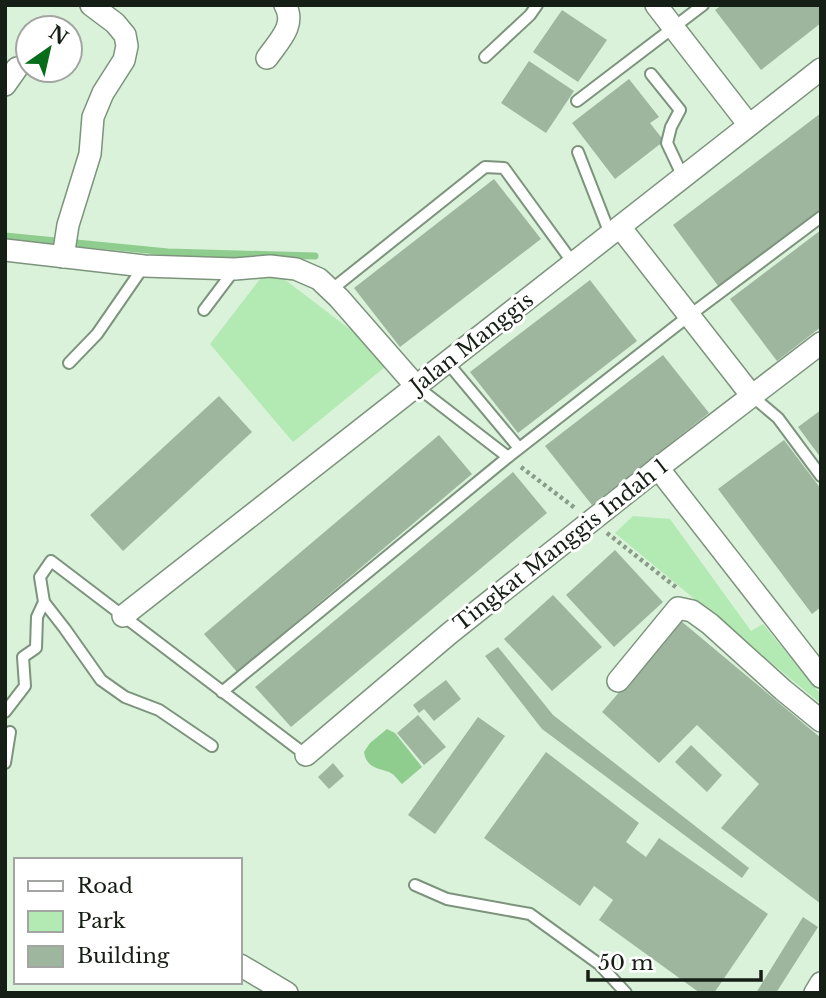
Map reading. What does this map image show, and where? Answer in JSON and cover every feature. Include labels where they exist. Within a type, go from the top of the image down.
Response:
[{"type":"street","points":[[63,253],[68,225],[90,154],[93,117],[103,93],[124,60],[127,46],[125,35],[115,23],[92,5]]},
{"type":"street","points":[[267,58],[288,29],[289,12],[285,5]]},
{"type":"street","points":[[656,5],[748,125]]},
{"type":"street","name":"Jalan Manggis","points":[[123,617],[821,68]]},
{"type":"street","points":[[615,230],[690,315],[752,396]]},
{"type":"street","points":[[5,250],[63,253],[144,266],[270,266],[296,269],[319,279],[331,289],[416,386]]},
{"type":"street","name":"Tingkat Manggis Indah 1","points":[[306,755],[450,633],[821,343]]},
{"type":"street","points":[[658,468],[821,677]]},
{"type":"street","points":[[618,681],[678,608],[692,611],[710,624],[821,721]]},
{"type":"street","points":[[242,966],[288,993]]},
{"type":"street","points":[[816,993],[821,983]]},
{"type":"lane","points":[[485,57],[530,15],[537,5]]},
{"type":"lane","points":[[577,101],[704,5]]},
{"type":"lane","points":[[651,74],[680,110],[671,127],[667,143],[683,177]]},
{"type":"lane","points":[[578,152],[615,230]]},
{"type":"lane","points":[[331,289],[485,167],[503,168],[573,263]]},
{"type":"lane","points":[[222,692],[519,448],[821,217]]},
{"type":"lane","points":[[69,363],[97,334],[144,266]]},
{"type":"lane","points":[[204,310],[235,268]]},
{"type":"lane","points":[[447,362],[519,448]]},
{"type":"lane","points":[[416,386],[508,457]]},
{"type":"lane","points":[[752,396],[778,418],[821,476]]},
{"type":"lane","points":[[212,746],[159,710],[125,697],[101,680],[44,603],[40,577],[51,561],[306,755]]},
{"type":"lane","points":[[5,762],[8,736],[5,714],[25,686],[23,657],[36,648],[37,617],[44,603]]},
{"type":"lane","points":[[415,885],[447,899],[530,915],[599,964],[626,993]]},
{"type":"green space","points":[[280,276],[364,340],[385,367],[293,442],[210,344],[260,279]]},
{"type":"green space","points":[[633,516],[670,519],[751,631],[763,624],[821,695],[821,704],[615,533]]},
{"type":"shaded area","points":[[387,729],[395,733],[422,767],[402,784],[391,773],[370,764],[365,757],[364,752],[370,743]]},
{"type":"building","points":[[722,5],[821,5],[821,23],[761,70],[715,10]]},
{"type":"building","points":[[562,10],[607,40],[578,82],[533,52]]},
{"type":"building","points":[[529,61],[574,91],[546,133],[501,103]]},
{"type":"building","points":[[629,79],[659,117],[650,123],[664,141],[615,179],[572,123]]},
{"type":"building","points":[[821,113],[821,210],[719,287],[673,225]]},
{"type":"building","points":[[494,179],[541,239],[400,347],[354,288]]},
{"type":"building","points":[[821,230],[821,327],[777,361],[730,299]]},
{"type":"building","points":[[590,280],[637,341],[518,433],[470,372]]},
{"type":"building","points":[[663,355],[709,413],[592,505],[545,446]]},
{"type":"building","points":[[219,396],[252,432],[123,551],[90,515]]},
{"type":"building","points":[[821,410],[821,458],[798,427]]},
{"type":"building","points":[[439,435],[472,474],[237,672],[204,634]]},
{"type":"building","points":[[784,440],[821,489],[821,607],[812,614],[718,489]]},
{"type":"building","points":[[513,472],[547,513],[291,727],[255,687]]},
{"type":"building","points":[[615,550],[663,602],[614,647],[566,595]]},
{"type":"building","points":[[553,595],[602,647],[552,691],[504,639]]},
{"type":"building","points":[[681,621],[821,738],[821,904],[721,828],[759,784],[697,725],[659,763],[602,712]]},
{"type":"building","points":[[498,647],[553,715],[749,868],[742,878],[542,729],[485,656]]},
{"type":"building","points":[[446,680],[461,699],[434,721],[424,709],[419,713],[413,705]]},
{"type":"building","points":[[418,715],[446,747],[424,765],[397,733]]},
{"type":"building","points":[[478,717],[505,736],[435,834],[408,815]]},
{"type":"building","points":[[691,745],[722,775],[707,792],[675,762]]},
{"type":"building","points":[[546,752],[639,823],[626,842],[646,857],[659,838],[768,914],[714,993],[700,993],[599,920],[613,900],[594,886],[580,906],[484,838]]},
{"type":"building","points":[[333,763],[344,776],[329,789],[318,777]]},
{"type":"building","points":[[803,917],[818,927],[776,993],[756,993]]},
{"type":"waterway","points":[[5,236],[168,252],[315,256]]}]
